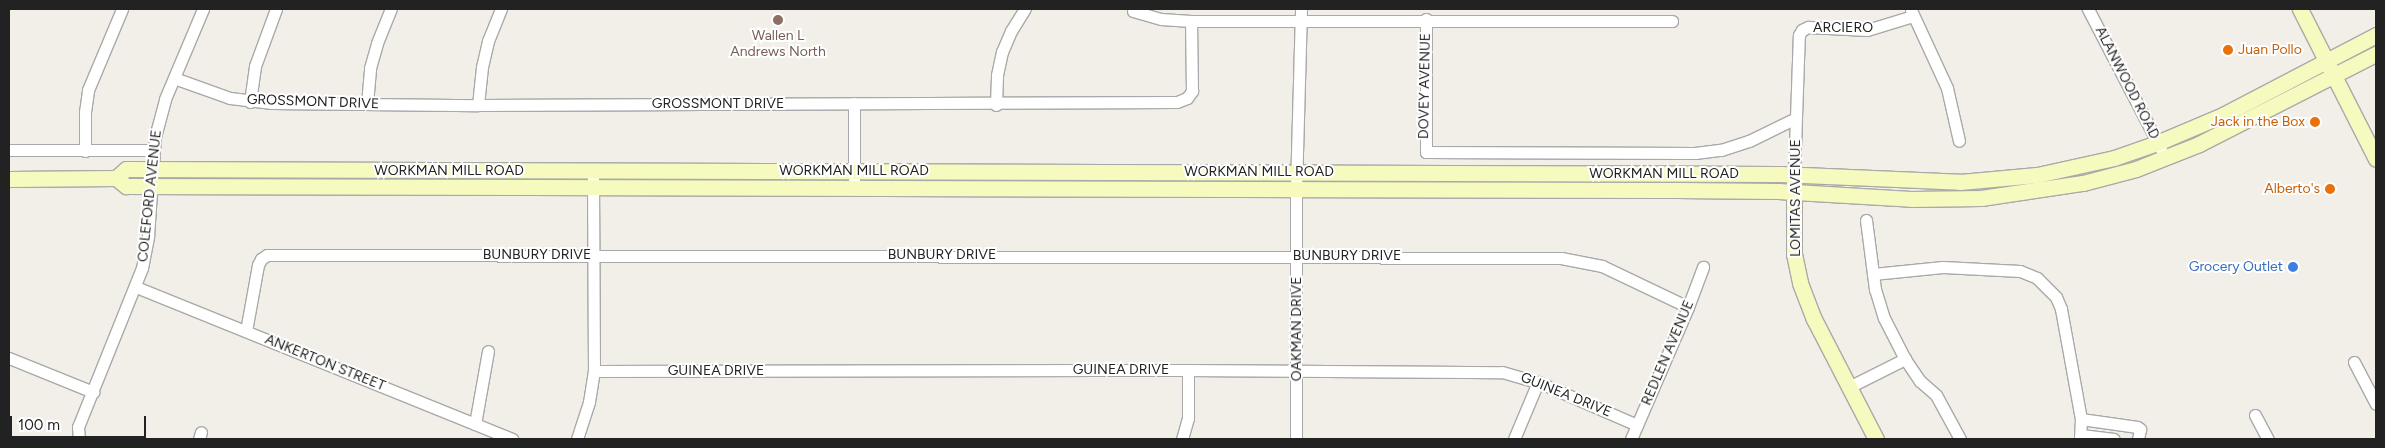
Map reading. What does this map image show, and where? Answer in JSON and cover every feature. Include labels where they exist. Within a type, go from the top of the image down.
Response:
[{"type":"main road","points":[[2300,9],[2376,159]]},
{"type":"main road","name":"WORKMAN MILL ROAD","points":[[116,178],[126,169],[1296,172],[1794,175],[1920,182],[1999,180],[2078,167],[2158,143],[2223,115],[2376,35]]},
{"type":"main road","name":"WORKMAN MILL ROAD","points":[[9,179],[116,178],[126,186],[1793,192],[1910,199],[1981,198],[2083,183],[2165,158],[2234,128],[2376,54]]},
{"type":"main road","name":"LOMITAS AVENUE","points":[[1794,175],[1794,254],[1800,283],[1814,319],[1876,439]]},
{"type":"street","points":[[85,151],[88,90],[122,9]]},
{"type":"street","name":"COLEFORD AVENUE","points":[[79,439],[78,427],[136,287],[142,268],[148,236],[153,150],[165,99],[203,9]]},
{"type":"street","points":[[250,102],[255,66],[276,9]]},
{"type":"street","points":[[367,104],[370,68],[377,43],[391,9]]},
{"type":"street","points":[[478,105],[482,66],[488,41],[502,9]]},
{"type":"street","points":[[996,105],[997,74],[1002,52],[1011,31],[1025,9]]},
{"type":"street","name":"OAKMAN DRIVE","points":[[1296,439],[1296,172],[1300,9]]},
{"type":"street","name":"ALANWOOD ROAD","points":[[2088,9],[2165,158]]},
{"type":"street","points":[[1132,11],[1161,18],[1192,21],[1672,21]]},
{"type":"street","points":[[1912,12],[1947,88],[1959,140]]},
{"type":"street","name":"ARCIERO","points":[[1802,30],[1808,27],[1868,30],[1912,12]]},
{"type":"street","name":"DOVEY AVENUE","points":[[1426,20],[1426,152],[1695,153],[1721,150],[1749,141],[1796,118]]},
{"type":"street","name":"GROSSMONT DRIVE","points":[[174,78],[211,93],[250,102],[478,105],[854,103],[996,105],[1058,102],[1177,102],[1186,98],[1192,91],[1192,21]]},
{"type":"street","name":"LOMITAS AVENUE","points":[[1794,175],[1800,35],[1802,30]]},
{"type":"street","points":[[854,103],[854,189]]},
{"type":"street","points":[[9,150],[153,150]]},
{"type":"street","points":[[577,439],[589,402],[594,371],[593,171]]},
{"type":"street","points":[[1866,220],[1879,305],[1905,359],[1920,381],[1936,395],[1960,439]]},
{"type":"street","name":"BUNBURY DRIVE","points":[[246,331],[258,265],[261,259],[267,255],[593,254],[1561,258],[1602,266],[1688,307]]},
{"type":"street","name":"REDLEN AVENUE","points":[[1631,439],[1688,307],[1703,267]]},
{"type":"street","points":[[1873,274],[1943,267],[2020,271],[2037,278],[2056,297],[2061,309],[2081,419],[2080,437],[2114,439]]},
{"type":"street","name":"ANKERTON STREET","points":[[136,287],[513,439]]},
{"type":"street","points":[[475,424],[488,351]]},
{"type":"street","points":[[9,358],[93,392]]},
{"type":"street","points":[[1849,387],[1905,359]]},
{"type":"street","points":[[2354,362],[2376,404]]},
{"type":"street","points":[[1182,439],[1188,418],[1188,370]]},
{"type":"street","name":"GUINEA DRIVE","points":[[594,371],[1296,370],[1502,372],[1538,382],[1637,425]]},
{"type":"street","points":[[1514,439],[1538,382]]},
{"type":"street","points":[[2255,415],[2268,439]]},
{"type":"street","points":[[2081,419],[2137,426],[2140,429],[2138,439]]},
{"type":"place","name":"Wallen L Andrews North","points":[[778,20]]},
{"type":"place","name":"Juan Pollo","points":[[2228,50]]},
{"type":"place","name":"Jack in the Box","points":[[2315,122]]},
{"type":"place","name":"Alberto's","points":[[2330,189]]},
{"type":"place","name":"Grocery Outlet","points":[[2293,267]]}]
